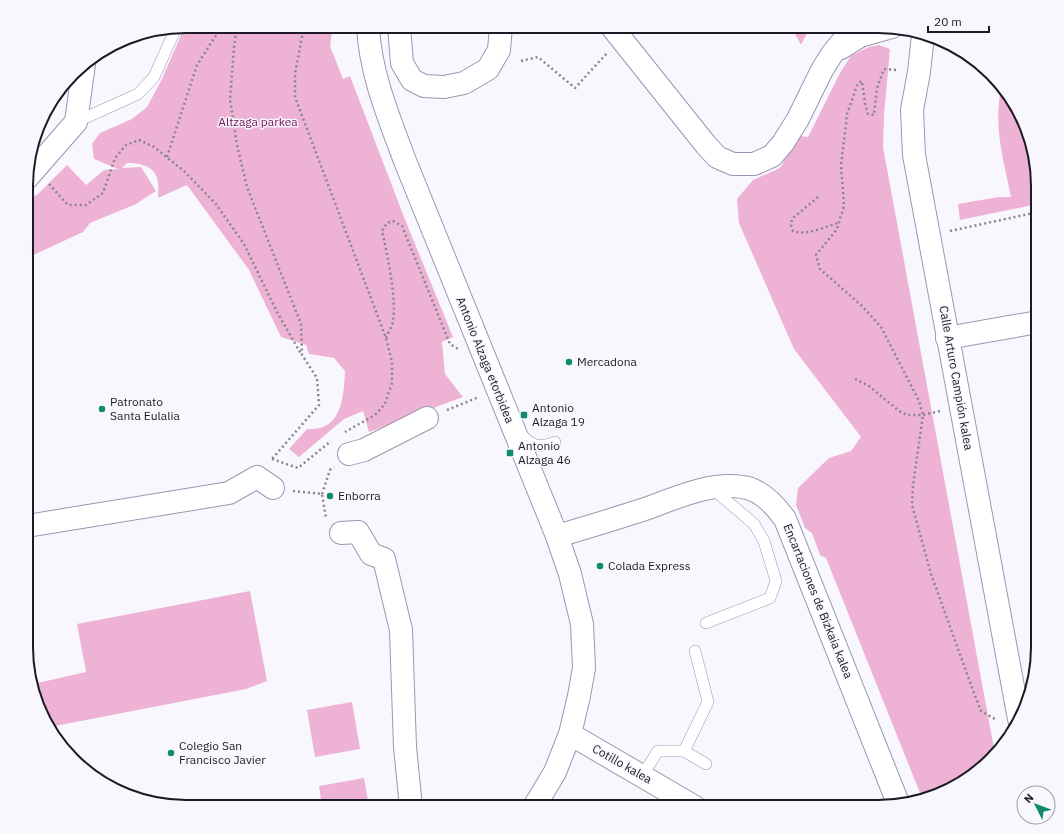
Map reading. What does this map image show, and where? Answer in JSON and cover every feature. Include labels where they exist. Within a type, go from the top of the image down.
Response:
[{"type":"street","name":"Antonio Alzaga etorbidea","points":[[369,33],[372,60],[385,106],[407,167],[494,400],[544,505],[557,536],[570,574],[582,624],[584,668],[570,734],[555,772],[538,800]]},
{"type":"street","points":[[400,33],[402,63],[412,80],[424,86],[444,88],[464,83],[488,69],[499,50],[500,33]]},
{"type":"street","points":[[617,33],[706,145],[717,157],[733,164],[754,164],[772,156],[783,144],[798,119],[822,70],[848,33]]},
{"type":"street","points":[[832,54],[860,36],[871,33]]},
{"type":"street","name":"Calle Arturo Campión kalea","points":[[922,40],[919,72],[912,110],[914,155],[1017,709]]},
{"type":"street","points":[[36,179],[76,122],[83,73]]},
{"type":"street","points":[[948,338],[1031,323]]},
{"type":"street","points":[[341,443],[364,450],[427,418]]},
{"type":"street","points":[[33,525],[229,493],[265,483]]},
{"type":"street","name":"Encartaciones de Bizkaia kalea","points":[[557,536],[601,524],[711,487],[743,486],[752,489],[772,501],[785,519],[896,799]]},
{"type":"street","points":[[341,533],[358,532],[371,554],[384,559],[401,630],[406,747],[410,800]]},
{"type":"street","name":"Cotillo kalea","points":[[570,734],[683,800]]},
{"type":"lane","points":[[76,122],[138,94],[154,77],[174,33]]},
{"type":"lane","points":[[494,400],[521,435],[530,443],[544,447]]},
{"type":"lane","points":[[544,505],[543,496],[534,472],[534,457],[544,447],[555,442]]},
{"type":"lane","points":[[706,623],[770,598],[776,581],[764,541],[754,524],[711,487]]},
{"type":"lane","points":[[684,751],[708,702],[695,651]]},
{"type":"lane","points":[[642,776],[658,751],[684,751],[706,764]]},
{"type":"path","points":[[167,158],[197,65],[218,33]]},
{"type":"path","points":[[236,33],[230,100],[237,145],[247,187],[301,324],[302,354]]},
{"type":"path","points":[[272,459],[298,468],[341,443],[375,415],[385,404],[392,382],[392,362],[386,338],[295,97],[295,74],[303,33]]},
{"type":"path","points":[[521,61],[538,57],[575,88],[609,51]]},
{"type":"path","points":[[896,70],[884,69],[877,88],[874,115],[868,114],[862,81],[858,83],[847,114],[841,165],[844,206],[837,229],[816,255],[820,269],[862,306],[881,327],[919,401],[923,415],[913,485],[912,505],[931,574],[974,693],[981,711],[995,719]]},
{"type":"path","points":[[36,179],[68,206],[86,205],[102,193],[115,158],[126,145],[139,140],[154,146],[184,171],[216,204],[244,244],[277,312],[317,378],[319,405],[272,459],[265,483],[322,494]]},
{"type":"path","points":[[818,197],[792,219],[791,225],[793,231],[806,232],[838,223]]},
{"type":"path","points":[[950,231],[1031,214]]},
{"type":"path","points":[[386,338],[394,322],[393,298],[386,246],[382,231],[387,223],[393,222],[402,226],[450,344],[463,352]]},
{"type":"path","points":[[855,379],[869,386],[899,411],[907,415],[923,415],[940,411]]},
{"type":"path","points":[[427,418],[494,400]]},
{"type":"path","points":[[341,443],[322,494],[326,520],[341,533]]},
{"type":"green space","name":"Altzaga parkea","points":[[182,33],[332,33],[330,46],[343,79],[350,76],[404,217],[453,337],[442,342],[445,374],[463,397],[369,432],[363,411],[344,419],[299,457],[289,449],[307,429],[328,425],[338,413],[343,396],[345,371],[334,358],[309,354],[306,345],[281,337],[249,270],[187,185],[158,198],[157,178],[152,170],[145,166],[127,163],[122,168],[141,167],[156,191],[136,204],[90,223],[83,232],[33,255],[33,196],[38,194],[67,165],[86,185],[104,170],[118,169],[94,159],[92,144],[100,133],[132,119],[147,107],[161,81]]},
{"type":"green space","points":[[795,33],[807,33],[801,45]]},
{"type":"green space","points":[[879,45],[890,49],[884,115],[883,147],[994,747],[979,762],[963,774],[945,784],[920,794],[826,558],[820,555],[812,533],[805,528],[796,505],[798,488],[829,458],[851,451],[861,437],[794,349],[739,223],[737,199],[753,180],[780,168],[799,136],[808,137],[841,71],[851,56],[869,47]]},
{"type":"green space","points":[[1000,95],[1015,119],[1023,137],[1030,166],[1031,205],[960,220],[958,204],[999,197],[1011,197],[1000,144],[998,117]]},
{"type":"green space","points":[[250,591],[267,681],[246,689],[56,726],[41,696],[37,683],[86,672],[77,624]]},
{"type":"green space","points":[[352,702],[360,749],[315,757],[307,710]]},
{"type":"green space","points":[[364,778],[368,800],[321,800],[319,786]]},
{"type":"place","name":"Mercadona","points":[[569,362]]},
{"type":"place","name":"Patronato Santa Eulalia","points":[[102,409]]},
{"type":"place","name":"Antonio Alzaga 19","points":[[524,415]]},
{"type":"place","name":"Antonio Alzaga 46","points":[[510,453]]},
{"type":"place","name":"Enborra","points":[[330,496]]},
{"type":"place","name":"Colada Express","points":[[600,566]]},
{"type":"place","name":"Colegio San Francisco Javier","points":[[171,753]]}]
